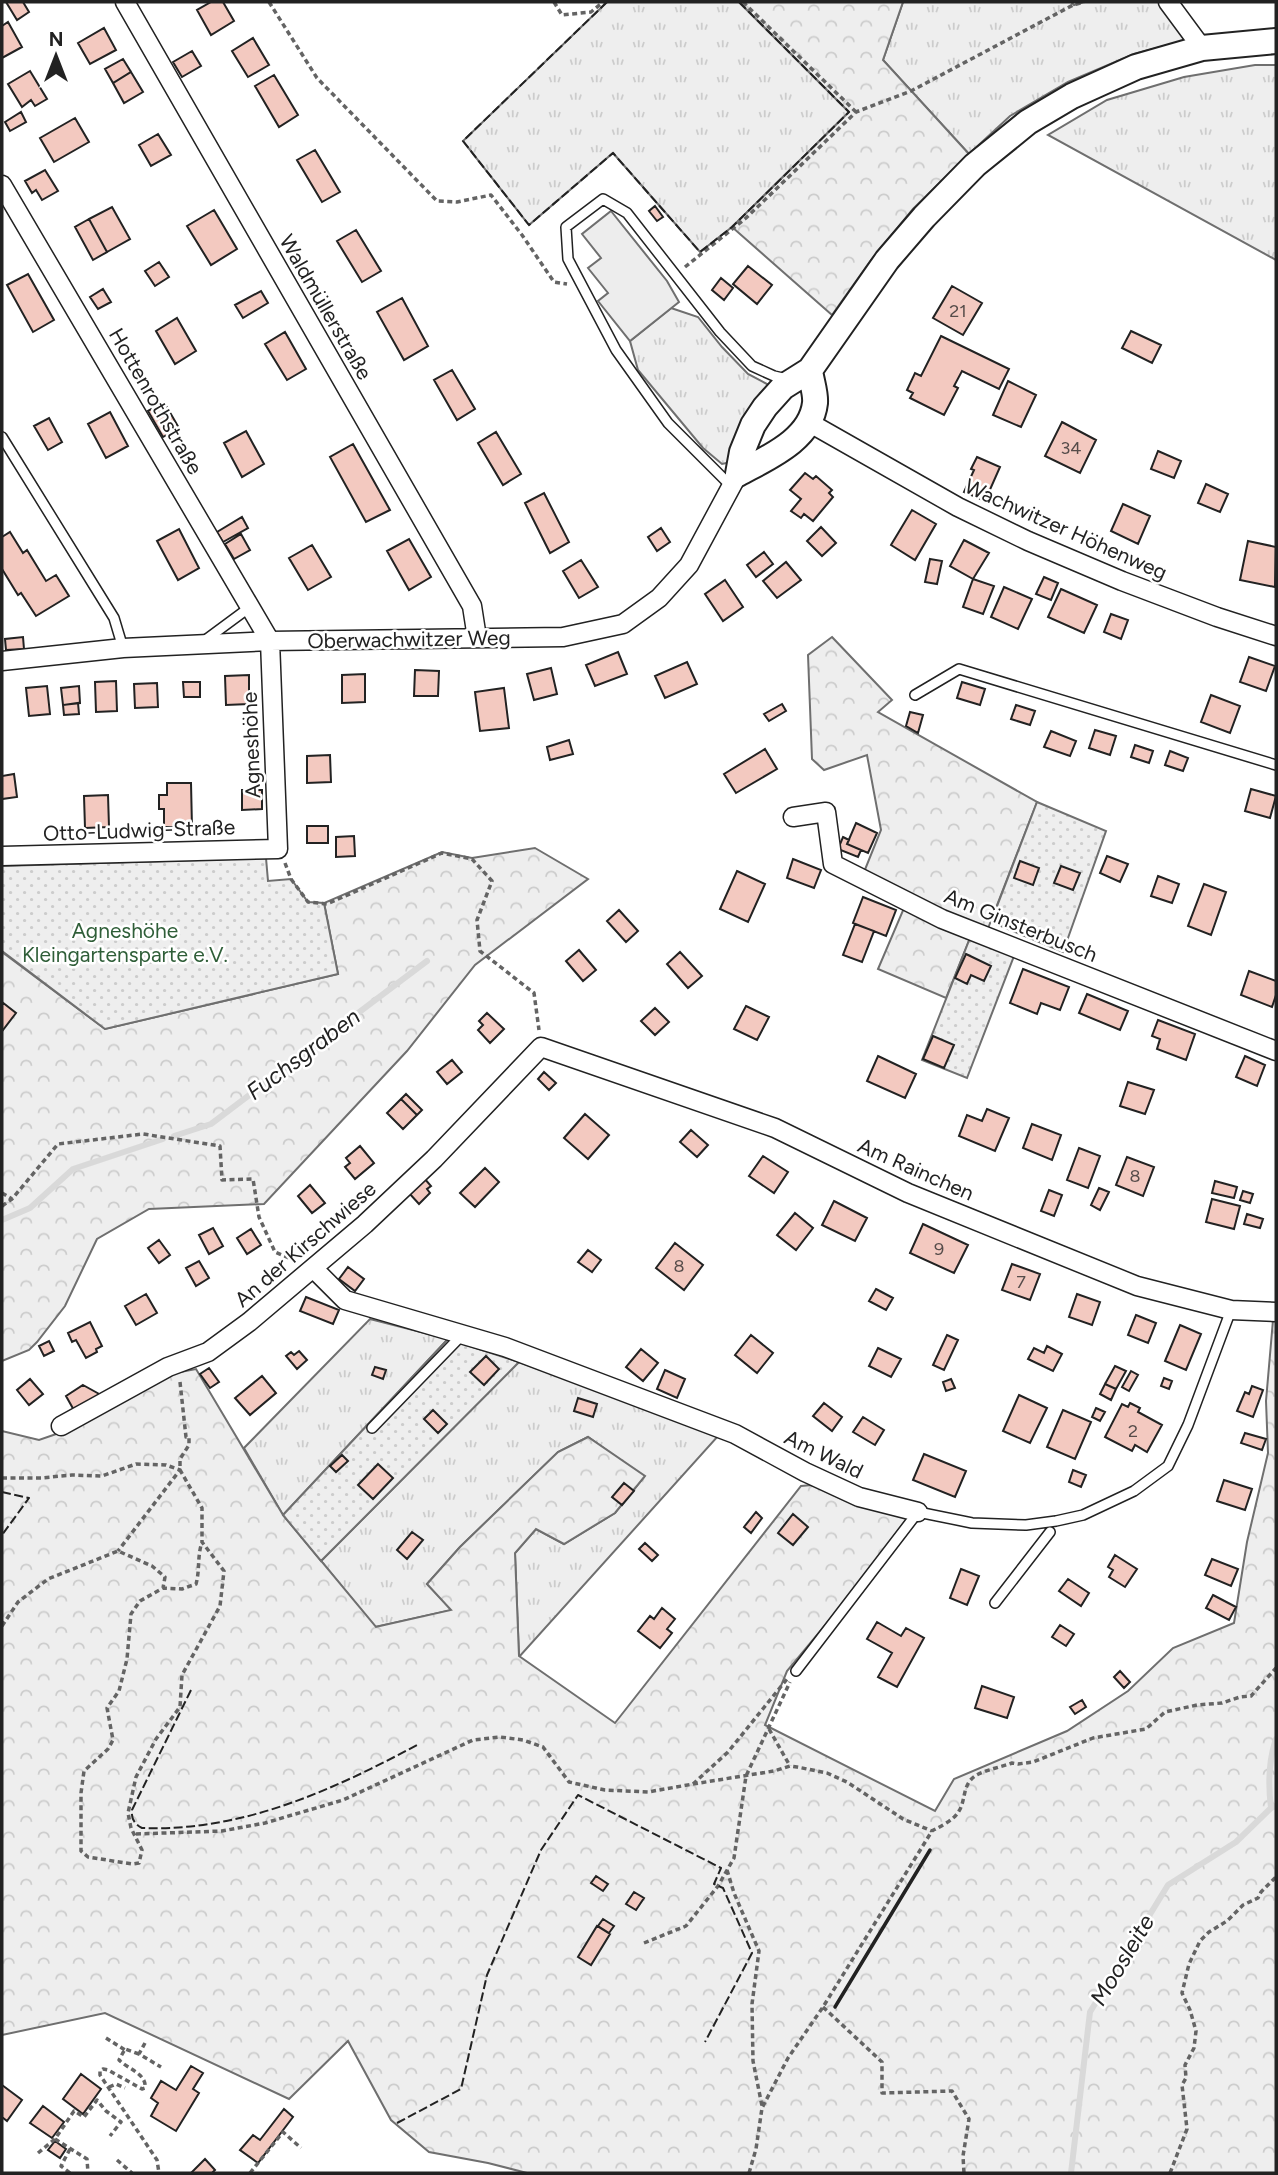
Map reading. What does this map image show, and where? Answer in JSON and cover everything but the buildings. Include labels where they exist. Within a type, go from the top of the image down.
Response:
[{"type":"street","name":"Waldmüllerstraße","points":[[125,2],[472,606],[477,638]]},
{"type":"street","points":[[1168,2],[1202,48]]},
{"type":"street","name":"Oberwachwitzer Weg","points":[[2,661],[123,648],[270,640],[563,637],[623,624],[659,598],[689,565],[735,480],[753,425],[765,407],[801,375],[887,260],[975,164],[1028,122],[1072,96],[1136,67],[1202,48],[1276,41]]},
{"type":"street","name":"Hottenrothstraße","points":[[2,185],[270,640]]},
{"type":"street","points":[[735,480],[790,444],[810,423],[815,401],[801,375]]},
{"type":"street","name":"Wachwitzer Höhenweg","points":[[810,423],[958,507],[1028,541],[1181,604],[1276,636]]},
{"type":"street","name":"Agneshöhe","points":[[270,640],[278,849]]},
{"type":"street","name":"Am Ginsterbusch","points":[[793,817],[826,812],[833,864],[942,919],[1276,1051]]},
{"type":"street","name":"Otto-Ludwig-Straße","points":[[2,856],[278,849]]},
{"type":"street","name":"An der Kirschwiese","points":[[61,1426],[168,1367],[208,1352],[249,1322],[365,1224],[434,1159],[541,1047]]},
{"type":"street","name":"Am Rainchen","points":[[541,1047],[775,1128],[908,1193],[1137,1286],[1231,1310],[1276,1312]]},
{"type":"street","name":"Am Wald","points":[[314,1269],[345,1300],[505,1347],[735,1434],[804,1472],[859,1497],[918,1512]]},
{"type":"lane","points":[[735,480],[668,423],[615,350],[568,259],[566,227],[603,199],[627,213],[720,332],[752,366],[774,376],[801,375]]},
{"type":"lane","points":[[2,437],[114,618],[123,648]]},
{"type":"lane","points":[[200,644],[250,607]]},
{"type":"lane","points":[[915,695],[959,669],[1276,765]]},
{"type":"lane","name":"Am Wald","points":[[918,1512],[972,1523],[1026,1525],[1083,1515],[1134,1491],[1168,1466],[1188,1425],[1231,1310]]},
{"type":"lane","points":[[372,1428],[463,1335]]},
{"type":"lane","points":[[796,1671],[918,1512]]},
{"type":"lane","points":[[995,1603],[1050,1532]]},
{"type":"path","points":[[277,2],[271,4],[317,78],[437,201],[457,202],[491,195],[522,234],[554,282],[583,286]]},
{"type":"path","points":[[554,2],[562,15],[591,12],[603,2]]},
{"type":"path","points":[[743,2],[856,112]]},
{"type":"path","points":[[674,275],[746,218],[856,112],[911,91],[1073,5],[1084,2]]},
{"type":"path","points":[[278,849],[291,879],[308,902],[327,904],[442,853],[472,859],[492,881],[477,919],[480,951],[534,993],[541,1047]]},
{"type":"path","points":[[2,1206],[12,1199],[58,1144],[143,1134],[220,1146],[222,1180],[253,1179],[259,1217],[275,1252],[314,1269]]},
{"type":"path","points":[[2,1192],[12,1199]]},
{"type":"path","points":[[179,1370],[186,1437],[190,1437],[189,1445],[180,1459],[180,1469],[202,1508],[202,1542],[197,1556],[199,1574],[196,1584],[182,1589],[163,1588],[140,1601],[131,1614],[127,1659],[119,1691],[107,1707],[113,1740],[108,1749],[84,1771],[81,1793],[81,1851],[88,1857],[139,1863],[142,1850],[131,1828],[128,1813],[136,1777],[156,1739],[180,1707],[182,1675],[220,1606],[224,1570],[202,1542]]},
{"type":"path","points":[[2,1478],[102,1476],[136,1464],[166,1465],[180,1469]]},
{"type":"path","points":[[2,1626],[18,1602],[48,1579],[118,1551],[180,1469]]},
{"type":"path","points":[[118,1551],[152,1566],[165,1577],[163,1588]]},
{"type":"path","points":[[762,2108],[789,2058],[932,1831],[960,1811],[962,1795],[976,1775],[1012,1763],[1033,1762],[1093,1738],[1146,1729],[1165,1712],[1251,1696],[1276,1668]]},
{"type":"path","points":[[644,1943],[686,1926],[718,1886],[734,1858],[746,1776],[796,1671]]},
{"type":"path","points":[[693,1784],[719,1762],[781,1684],[796,1671]]},
{"type":"path","points":[[769,1729],[790,1766]]},
{"type":"path","points":[[136,1834],[222,1831],[265,1823],[343,1800],[473,1740],[500,1737],[523,1740],[543,1747],[569,1782],[605,1790],[648,1792],[790,1766],[827,1773],[903,1819],[932,1831]]},
{"type":"path","points":[[727,1870],[759,1951],[752,2004],[753,2061],[762,2108],[756,2149],[749,2173]]},
{"type":"path","points":[[1170,2173],[1187,2129],[1182,2085],[1186,2078],[1185,2065],[1194,2048],[1196,2031],[1182,1993],[1189,1964],[1200,1941],[1209,1932],[1227,1922],[1243,1905],[1258,1898],[1276,1877]]},
{"type":"path","points":[[823,2007],[882,2062],[882,2093],[952,2091],[969,2119],[963,2156],[964,2173]]},
{"type":"path","points":[[106,2038],[125,2050],[139,2053],[160,2067]]},
{"type":"path","points":[[139,2053],[145,2043]]},
{"type":"path","points":[[125,2050],[119,2060],[144,2078],[145,2088],[142,2089],[103,2069],[100,2075],[157,2160],[159,2173]]},
{"type":"path","points":[[108,2087],[116,2084],[125,2088]]},
{"type":"path","points":[[38,2152],[55,2139],[74,2111],[84,2117],[97,2100],[121,2122]]},
{"type":"path","points":[[110,2136],[127,2114]]},
{"type":"path","points":[[250,2173],[283,2132],[301,2148]]},
{"type":"path","points":[[55,2139],[87,2159],[88,2173]]},
{"type":"path","points":[[70,2149],[61,2166],[70,2173]]},
{"type":"path","points":[[117,2161],[132,2173]]},
{"type":"green space","points":[[607,2],[739,2],[849,112],[732,227],[700,252],[613,153],[529,225],[463,141]]},
{"type":"green space","points":[[739,2],[903,2],[883,60],[969,154],[913,209],[871,260],[832,315],[732,227],[849,112]]},
{"type":"green space","points":[[903,2],[1071,2],[1074,5],[1084,2],[1165,2],[1187,40],[1134,54],[1068,82],[1010,116],[969,154],[883,60]]},
{"type":"green space","points":[[1255,65],[1276,65],[1276,260],[1048,135],[1107,100],[1184,77]]},
{"type":"green space","points":[[671,308],[698,317],[748,374],[767,384],[769,390],[731,462],[722,464],[703,448],[638,370],[630,341]]},
{"type":"green space","points":[[832,637],[892,700],[878,712],[1037,802],[987,931],[864,872],[881,830],[867,755],[824,770],[812,759],[808,655]]},
{"type":"green space","points":[[1037,802],[1106,831],[1063,952],[991,922]]},
{"type":"green space","points":[[535,848],[588,879],[475,965],[407,1051],[264,1204],[149,1209],[97,1239],[65,1306],[37,1342],[29,1350],[2,1361],[2,952],[105,1029],[338,974],[324,903],[442,852],[472,858]]},
{"type":"green space","name":"Agneshöhe Kleingartensparte e.V.","points":[[266,858],[268,881],[291,879],[308,902],[324,903],[338,974],[105,1029],[2,951],[2,866]]},
{"type":"green space","points":[[904,908],[970,938],[946,998],[878,969]]},
{"type":"green space","points":[[970,938],[1014,956],[967,1078],[922,1060]]},
{"type":"green space","points":[[370,1319],[448,1339],[283,1515],[244,1448]]},
{"type":"green space","points":[[1273,1320],[1276,1321],[1276,2173],[527,2173],[429,2152],[391,2120],[348,2041],[289,2099],[105,2013],[2,2035],[2,1431],[39,1440],[62,1432],[175,1373],[196,1369],[283,1515],[376,1627],[451,1610],[427,1584],[460,1547],[558,1452],[588,1437],[645,1476],[615,1513],[564,1544],[536,1529],[515,1553],[519,1656],[615,1723],[801,1486],[812,1485],[857,1502],[909,1516],[847,1599],[787,1671],[765,1725],[935,1811],[954,1779],[1067,1731],[1128,1691],[1173,1648],[1234,1623],[1247,1542],[1268,1453],[1266,1401]]},
{"type":"green space","points":[[448,1339],[519,1362],[321,1561],[283,1515]]},
{"type":"green space","points":[[519,1362],[719,1435],[519,1657],[515,1553],[536,1529],[564,1544],[615,1513],[644,1477],[588,1437],[558,1452],[460,1547],[427,1584],[452,1610],[375,1627],[321,1561]]},
{"type":"shaded area","points":[[611,211],[667,281],[679,302],[630,341],[598,301],[608,293],[588,268],[601,258],[582,234]]},
{"type":"waterway","name":"Fuchsgraben","points":[[174,1136],[211,1124],[427,961]]},
{"type":"waterway","name":"Fuchsgraben","points":[[2,1220],[30,1208],[73,1169],[163,1139]]},
{"type":"waterway","points":[[1271,1808],[1269,1773],[1276,1739]]},
{"type":"waterway","name":"Moosleite","points":[[1071,2173],[1090,2012],[1168,1885],[1236,1842],[1276,1806]]},
{"type":"fence","points":[[607,2],[463,141],[529,225],[613,153],[700,252],[732,227],[849,112],[739,2]]},
{"type":"fence","points":[[2,1492],[29,1498],[2,1535]]},
{"type":"fence","points":[[191,1690],[132,1810],[134,1821],[142,1828],[215,1823],[286,1805],[354,1777],[419,1744]]},
{"type":"fence","points":[[397,2123],[461,2089],[487,1975],[541,1850],[578,1795],[721,1868],[714,1884],[723,1888],[752,1953],[705,2042]]},
{"type":"wall","points":[[835,2007],[930,1850]]}]
